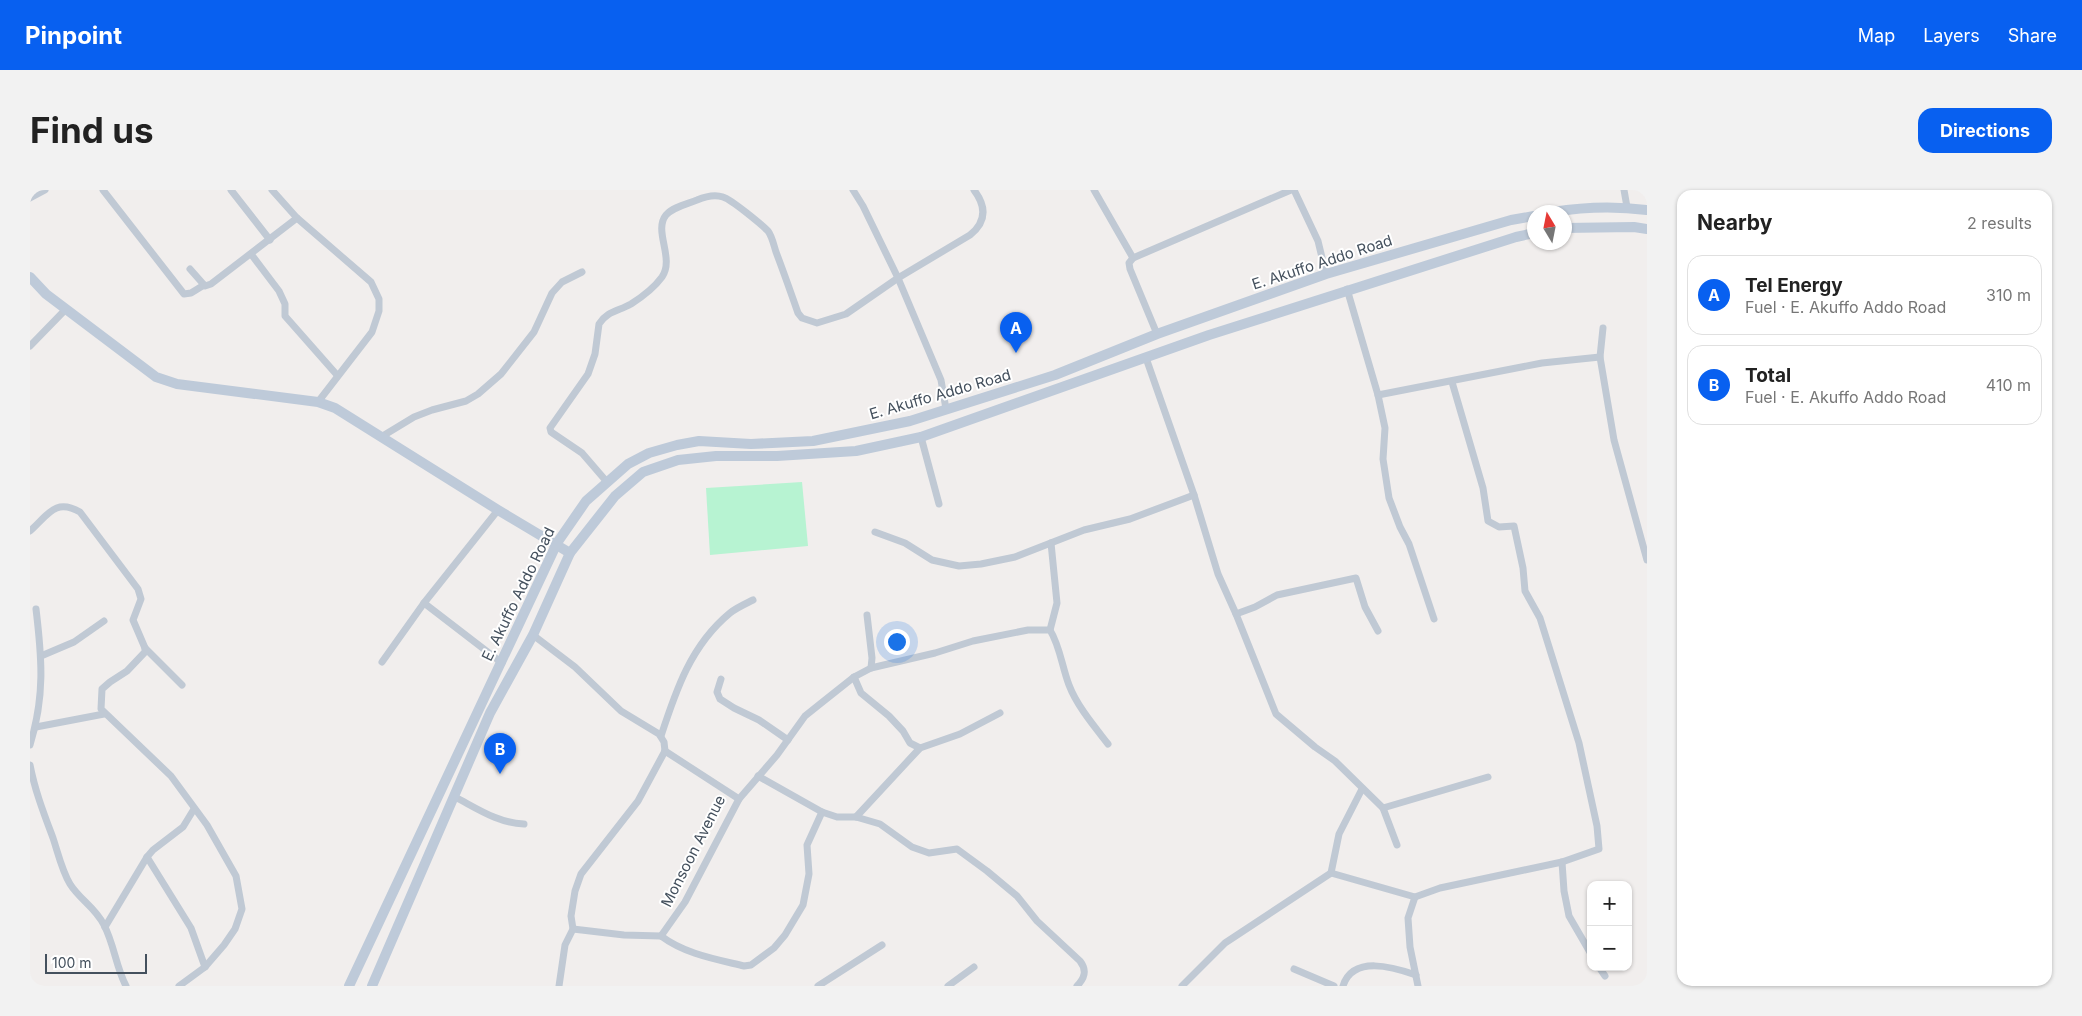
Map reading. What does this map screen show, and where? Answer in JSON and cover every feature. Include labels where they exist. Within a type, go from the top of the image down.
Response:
[{"type":"main road","points":[[1572,210],[1627,207],[1647,210]]},
{"type":"main road","name":"E. Akuffo Addo Road","points":[[349,986],[557,543],[586,502],[628,464],[649,453],[677,444],[699,441],[751,444],[813,441],[902,424],[1055,375],[1157,334],[1326,274],[1466,233],[1527,218]]},
{"type":"main road","points":[[1572,228],[1634,226],[1647,229]]},
{"type":"main road","name":"E. Akuffo Addo Road","points":[[372,986],[490,713],[532,635],[570,553],[614,496],[643,472],[678,460],[716,456],[777,456],[856,451],[921,437],[1209,334],[1347,289],[1527,235]]},
{"type":"main road","points":[[30,276],[46,294],[156,377],[165,381],[318,402],[335,408],[498,510],[557,543],[570,553]]},
{"type":"street","points":[[30,198],[45,190]]},
{"type":"street","points":[[103,190],[184,294],[191,293],[204,285],[206,286],[214,282],[297,218]]},
{"type":"street","points":[[231,190],[270,240]]},
{"type":"street","points":[[272,190],[297,218],[372,282],[379,299],[379,311],[372,332],[318,402]]},
{"type":"street","points":[[1094,190],[1133,258]]},
{"type":"street","points":[[1157,334],[1130,269],[1129,263],[1133,258],[1292,190],[1318,241],[1326,274]]},
{"type":"street","points":[[1624,190],[1627,207]]},
{"type":"street","points":[[607,482],[582,453],[552,432],[550,428],[588,374],[595,354],[599,324],[602,319],[611,312],[632,303],[653,288],[663,276],[667,267],[662,230],[665,216],[671,210],[713,196],[722,196],[732,202],[769,232],[798,313],[809,320],[817,322],[846,314],[898,278],[970,236],[978,228],[982,220],[981,201],[976,191]]},
{"type":"street","points":[[857,192],[898,278],[941,380],[946,410]]},
{"type":"street","points":[[251,254],[279,291],[285,304],[285,316],[337,375]]},
{"type":"street","points":[[190,269],[204,285]]},
{"type":"street","points":[[381,437],[414,417],[466,401],[478,394],[501,374],[534,332],[552,293],[562,282],[582,272]]},
{"type":"street","points":[[1347,289],[1378,395],[1385,428],[1383,459],[1389,498],[1409,544],[1434,619]]},
{"type":"street","points":[[30,346],[66,309]]},
{"type":"street","points":[[1603,328],[1600,357],[1614,440],[1647,560]]},
{"type":"street","points":[[1378,395],[1542,364],[1600,357]]},
{"type":"street","points":[[1146,358],[1194,495],[1218,574],[1276,714],[1315,747],[1335,761],[1382,808],[1397,845]]},
{"type":"street","points":[[1331,873],[1415,897],[1449,886],[1562,862],[1599,849],[1597,826],[1579,743],[1540,618],[1525,591],[1523,568],[1514,526],[1499,527],[1488,522],[1483,488],[1452,382]]},
{"type":"street","points":[[921,437],[939,504]]},
{"type":"street","points":[[875,532],[906,543],[932,560],[959,566],[981,564],[1016,557],[1084,530],[1130,519],[1194,495]]},
{"type":"street","points":[[30,531],[61,506],[71,506],[80,512],[138,589],[141,599],[133,620],[145,648],[182,685]]},
{"type":"street","points":[[382,662],[424,603],[498,510]]},
{"type":"street","points":[[1051,543],[1057,603],[1050,630],[1056,639],[1062,667],[1070,688],[1108,744]]},
{"type":"street","points":[[1236,614],[1255,607],[1277,595],[1356,578],[1365,607],[1378,630]]},
{"type":"street","points":[[661,736],[687,665],[706,637],[730,612],[753,600]]},
{"type":"street","points":[[424,603],[502,663]]},
{"type":"street","points":[[30,744],[40,708],[41,656],[36,610]]},
{"type":"street","points":[[867,615],[872,658],[871,668]]},
{"type":"street","points":[[41,656],[74,642],[104,621]]},
{"type":"street","points":[[739,798],[788,740],[804,716],[854,677],[871,668],[936,653],[973,641],[1028,630],[1050,630]]},
{"type":"street","points":[[532,635],[575,667],[621,711],[661,736],[665,751],[638,801],[581,874],[575,891],[572,909],[573,929],[565,945],[559,986]]},
{"type":"street","points":[[145,648],[145,652],[127,671],[102,689],[100,706],[104,714],[171,776],[194,809],[208,825],[236,876],[242,909],[235,929],[224,945],[204,967],[179,986]]},
{"type":"street","points":[[854,677],[862,693],[889,716],[903,731],[910,743],[920,748]]},
{"type":"street","points":[[721,678],[718,692],[720,699],[759,720],[788,740]]},
{"type":"street","points":[[856,817],[920,748],[960,734],[1000,713]]},
{"type":"street","points":[[36,727],[104,714]]},
{"type":"street","name":"Monsoon Avenue","points":[[661,936],[685,902],[739,798],[665,751]]},
{"type":"street","points":[[30,769],[36,793],[70,883],[77,893],[97,911],[105,927],[120,974],[126,986]]},
{"type":"street","points":[[758,776],[822,812],[837,817],[856,817],[880,824],[912,847],[930,853],[957,849],[1016,896],[1037,921],[1080,961],[1085,967],[1085,974],[1077,986]]},
{"type":"street","points":[[1382,808],[1488,777]]},
{"type":"street","points":[[1182,986],[1225,943],[1331,873],[1339,834],[1362,789]]},
{"type":"street","points":[[455,797],[494,818],[514,824],[524,824]]},
{"type":"street","points":[[105,927],[153,850],[182,827],[194,809]]},
{"type":"street","points":[[573,929],[624,935],[661,936],[670,943],[692,953],[744,966],[751,965],[774,948],[785,935],[803,906],[809,874],[807,845],[822,812]]},
{"type":"street","points":[[148,857],[191,928],[204,967]]},
{"type":"street","points":[[1562,862],[1564,891],[1569,916],[1587,947]]},
{"type":"street","points":[[1415,897],[1408,918],[1410,947],[1418,986]]},
{"type":"street","points":[[818,986],[882,945]]},
{"type":"street","points":[[1343,986],[1346,976],[1357,968],[1387,966],[1416,975]]},
{"type":"street","points":[[948,986],[974,967]]},
{"type":"street","points":[[1294,969],[1334,986]]},
{"type":"street","points":[[1602,971],[1605,976]]},
{"type":"green space","points":[[802,482],[808,546],[710,555],[706,488]]},
{"type":"place","name":"Tel Energy","points":[[1016,353]]},
{"type":"place","name":"Total","points":[[500,774]]}]
